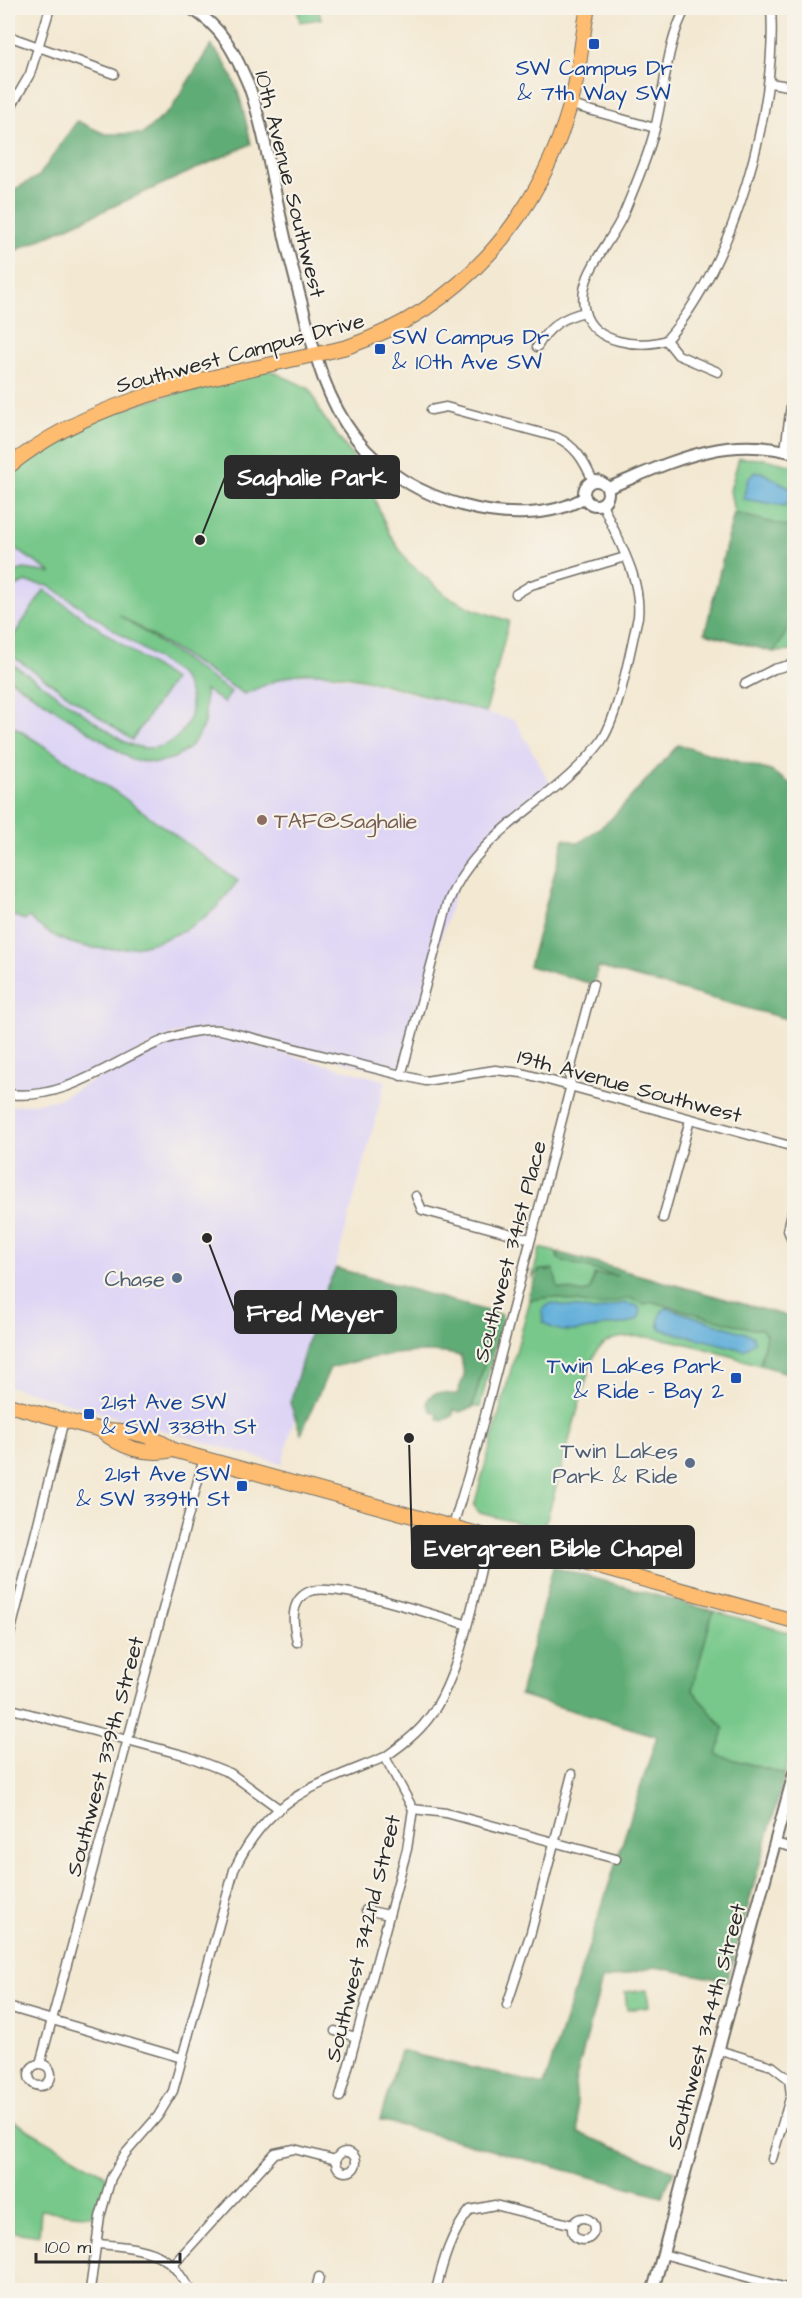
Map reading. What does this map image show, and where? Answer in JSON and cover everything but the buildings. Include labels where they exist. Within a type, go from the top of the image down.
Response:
[{"type":"main road","name":"Southwest Campus Drive","points":[[8,467],[70,425],[146,395],[375,338],[437,303],[464,282],[490,254],[527,204],[552,158],[571,105],[588,8]]},
{"type":"main road","points":[[8,1405],[101,1430],[120,1430],[162,1441],[173,1450],[795,1621]]},
{"type":"street","points":[[8,112],[30,74],[50,8]]},
{"type":"street","name":"10th Avenue Southwest","points":[[190,8],[218,28],[234,52],[251,91],[315,354],[330,393],[355,437],[375,459],[414,487],[458,504],[501,512],[544,511],[567,506],[585,497]]},
{"type":"street","points":[[686,8],[676,31],[655,128],[622,219],[590,272],[583,289],[585,312],[594,328],[609,338],[641,346],[666,340],[687,312],[720,253],[757,149],[770,83],[771,8]]},
{"type":"street","points":[[8,36],[114,74]]},
{"type":"street","points":[[770,83],[795,87]]},
{"type":"street","points":[[571,105],[655,128]]},
{"type":"street","points":[[537,346],[544,335],[564,318],[585,312]]},
{"type":"street","points":[[666,340],[684,359],[718,372]]},
{"type":"street","points":[[608,488],[709,449],[750,445],[790,451],[795,383]]},
{"type":"street","points":[[431,410],[446,407],[568,442],[580,455],[593,481]]},
{"type":"street","points":[[593,481],[602,481],[608,488],[608,497],[602,503],[590,504],[585,497],[586,486],[593,481]]},
{"type":"street","points":[[401,1076],[448,903],[461,877],[483,848],[579,765],[608,730],[639,617],[640,597],[637,582],[602,503]]},
{"type":"street","points":[[516,594],[531,585],[625,557]]},
{"type":"street","points":[[745,684],[774,669],[795,664]]},
{"type":"street","name":"Southwest 341st Place","points":[[453,1526],[477,1446],[571,1085],[569,1074],[593,984]]},
{"type":"street","name":"19th Avenue Southwest","points":[[8,1094],[32,1096],[58,1090],[175,1034],[204,1029],[255,1038],[401,1076],[431,1081],[475,1072],[504,1070],[571,1085],[690,1120],[795,1147]]},
{"type":"street","points":[[663,1218],[690,1120]]},
{"type":"street","points":[[416,1196],[422,1210],[530,1239]]},
{"type":"street","points":[[795,1204],[788,1230],[795,1246]]},
{"type":"street","points":[[8,1642],[64,1420]]},
{"type":"street","name":"Southwest 339th Street","points":[[40,2064],[204,1458]]},
{"type":"street","points":[[90,2290],[99,2244],[100,2217],[111,2178],[125,2154],[166,2104],[178,2077],[234,1870],[246,1845],[278,1808],[299,1793],[385,1757],[426,1723],[437,1706],[458,1654],[489,1536]]},
{"type":"street","points":[[297,1642],[293,1620],[296,1606],[302,1597],[316,1590],[336,1590],[465,1624]]},
{"type":"street","points":[[8,1708],[187,1756],[230,1773],[278,1808]]},
{"type":"street","name":"Southwest 342nd Street","points":[[340,2097],[407,1849],[413,1809],[385,1757]]},
{"type":"street","name":"Southwest 344th Street","points":[[652,2290],[795,1773]]},
{"type":"street","points":[[507,2005],[528,1942],[572,1774]]},
{"type":"street","points":[[413,1809],[446,1813],[616,1859]]},
{"type":"street","points":[[775,1843],[795,1848]]},
{"type":"street","points":[[366,1910],[389,1915]]},
{"type":"street","points":[[8,2007],[182,2058]]},
{"type":"street","points":[[335,2031],[356,2037]]},
{"type":"street","points":[[718,2050],[772,2066],[789,2079],[789,2103],[772,2159]]},
{"type":"street","points":[[173,2265],[275,2154],[284,2150],[301,2150],[336,2160]]},
{"type":"street","points":[[436,2290],[449,2243],[460,2222],[470,2210],[495,2205],[573,2225]]},
{"type":"street","points":[[99,2244],[139,2249],[173,2265],[190,2290]]},
{"type":"street","points":[[663,2254],[795,2290]]},
{"type":"street","points":[[316,2290],[319,2277]]},
{"type":"shaded area","name":"TAF@Saghalie","points":[[8,544],[244,694],[288,676],[317,673],[363,681],[515,720],[553,789],[493,839],[458,881],[401,1076],[221,1030],[175,1034],[76,1084],[9,1095]]},
{"type":"shaded area","points":[[205,1035],[225,1037],[386,1081],[282,1464],[8,1386],[8,1107],[56,1100],[156,1047],[184,1037]]},
{"type":"green space","points":[[297,8],[318,8],[321,19],[300,22]]},
{"type":"green space","points":[[211,45],[227,67],[238,91],[251,144],[8,254],[8,193],[39,176],[77,121],[105,134],[143,134],[171,109]]},
{"type":"green space","points":[[263,367],[310,389],[322,415],[361,468],[390,535],[407,561],[447,596],[473,609],[509,621],[486,712],[395,687],[325,673],[289,676],[244,694],[119,615],[231,692],[224,703],[205,690],[205,720],[199,735],[189,748],[174,758],[157,763],[132,760],[8,678],[8,661],[123,741],[140,747],[156,747],[170,742],[181,733],[189,720],[191,705],[188,690],[179,674],[50,586],[26,582],[8,590],[8,574],[24,569],[52,573],[8,544],[8,467],[70,425]]},
{"type":"green space","points":[[739,458],[765,459],[794,466],[794,651],[773,652],[705,633],[734,513],[730,490]]},
{"type":"green space","points":[[734,513],[794,528],[793,610],[789,625],[773,652],[705,633]]},
{"type":"green space","points":[[44,590],[173,680],[132,740],[8,653],[8,644]]},
{"type":"green space","points":[[8,723],[116,792],[238,881],[215,909],[191,926],[145,945],[120,949],[95,948],[71,943],[49,933],[29,917],[25,920],[8,914]]},
{"type":"green space","points":[[678,745],[771,771],[794,786],[794,1021],[598,967],[593,984],[529,966],[564,839],[579,843],[610,820]]},
{"type":"green space","points":[[540,1248],[556,1252],[558,1259],[625,1278],[594,1274],[590,1290],[585,1293],[558,1288],[553,1269],[539,1270],[532,1279]]},
{"type":"green space","points":[[556,1252],[794,1318],[794,1375],[760,1365],[766,1335],[761,1329],[752,1329],[653,1302],[644,1304],[629,1298],[598,1306],[551,1297],[530,1300],[529,1293],[540,1270],[554,1270],[558,1288],[583,1293],[590,1290],[595,1274],[618,1276],[560,1260]]},
{"type":"green space","points":[[336,1268],[498,1314],[472,1408],[459,1412],[454,1409],[453,1416],[442,1421],[438,1420],[438,1414],[431,1411],[427,1403],[429,1398],[436,1393],[457,1394],[464,1376],[461,1356],[429,1352],[395,1354],[330,1368],[301,1434],[290,1403],[317,1307]]},
{"type":"green space","points":[[551,1297],[598,1306],[626,1298],[638,1299],[642,1303],[653,1302],[752,1329],[761,1329],[766,1335],[760,1365],[700,1347],[650,1337],[628,1337],[609,1341],[597,1351],[590,1366],[547,1519],[541,1529],[480,1513],[474,1506],[530,1300]]},
{"type":"green space","points":[[498,1314],[502,1315],[480,1407],[473,1407]]},
{"type":"green space","points":[[553,1567],[713,1611],[692,1689],[724,1729],[717,1755],[785,1774],[727,1981],[655,1967],[602,1980],[575,2082],[579,2133],[674,2171],[662,2196],[380,2120],[400,2051],[544,2085],[657,1736],[520,1695]]},
{"type":"green space","points":[[713,1611],[794,1634],[794,1738],[785,1774],[717,1755],[692,1689]]},
{"type":"green space","points":[[647,1990],[649,2007],[627,2010],[625,1992]]},
{"type":"green space","points":[[8,2118],[111,2178],[100,2217],[41,2210],[39,2236],[8,2231]]},
{"type":"water","points":[[756,472],[761,472],[789,487],[792,493],[785,506],[743,499],[748,479]]},
{"type":"water","points":[[551,1303],[595,1311],[624,1303],[638,1306],[640,1314],[629,1323],[567,1331],[551,1327],[543,1322],[542,1310]]},
{"type":"water","points":[[667,1308],[753,1336],[754,1342],[744,1350],[664,1330],[659,1327],[659,1321],[661,1313]]},
{"type":"place","name":"SW Campus Dr & 7th Way SW","points":[[594,44]]},
{"type":"place","name":"SW Campus Dr & 10th Ave SW","points":[[380,349]]},
{"type":"place","name":"Saghalie Park","points":[[200,540]]},
{"type":"place","name":"TAF@Saghalie","points":[[262,820]]},
{"type":"place","name":"Fred Meyer","points":[[207,1238]]},
{"type":"place","name":"Chase","points":[[177,1278]]},
{"type":"place","name":"Twin Lakes Park & Ride - Bay 2","points":[[736,1378]]},
{"type":"place","name":"21st Ave SW & SW 338th St","points":[[89,1414]]},
{"type":"place","name":"Evergreen Bible Chapel","points":[[409,1438]]},
{"type":"place","name":"Twin Lakes Park & Ride","points":[[690,1463]]},
{"type":"place","name":"21st Ave SW & SW 339th St","points":[[242,1486]]}]
